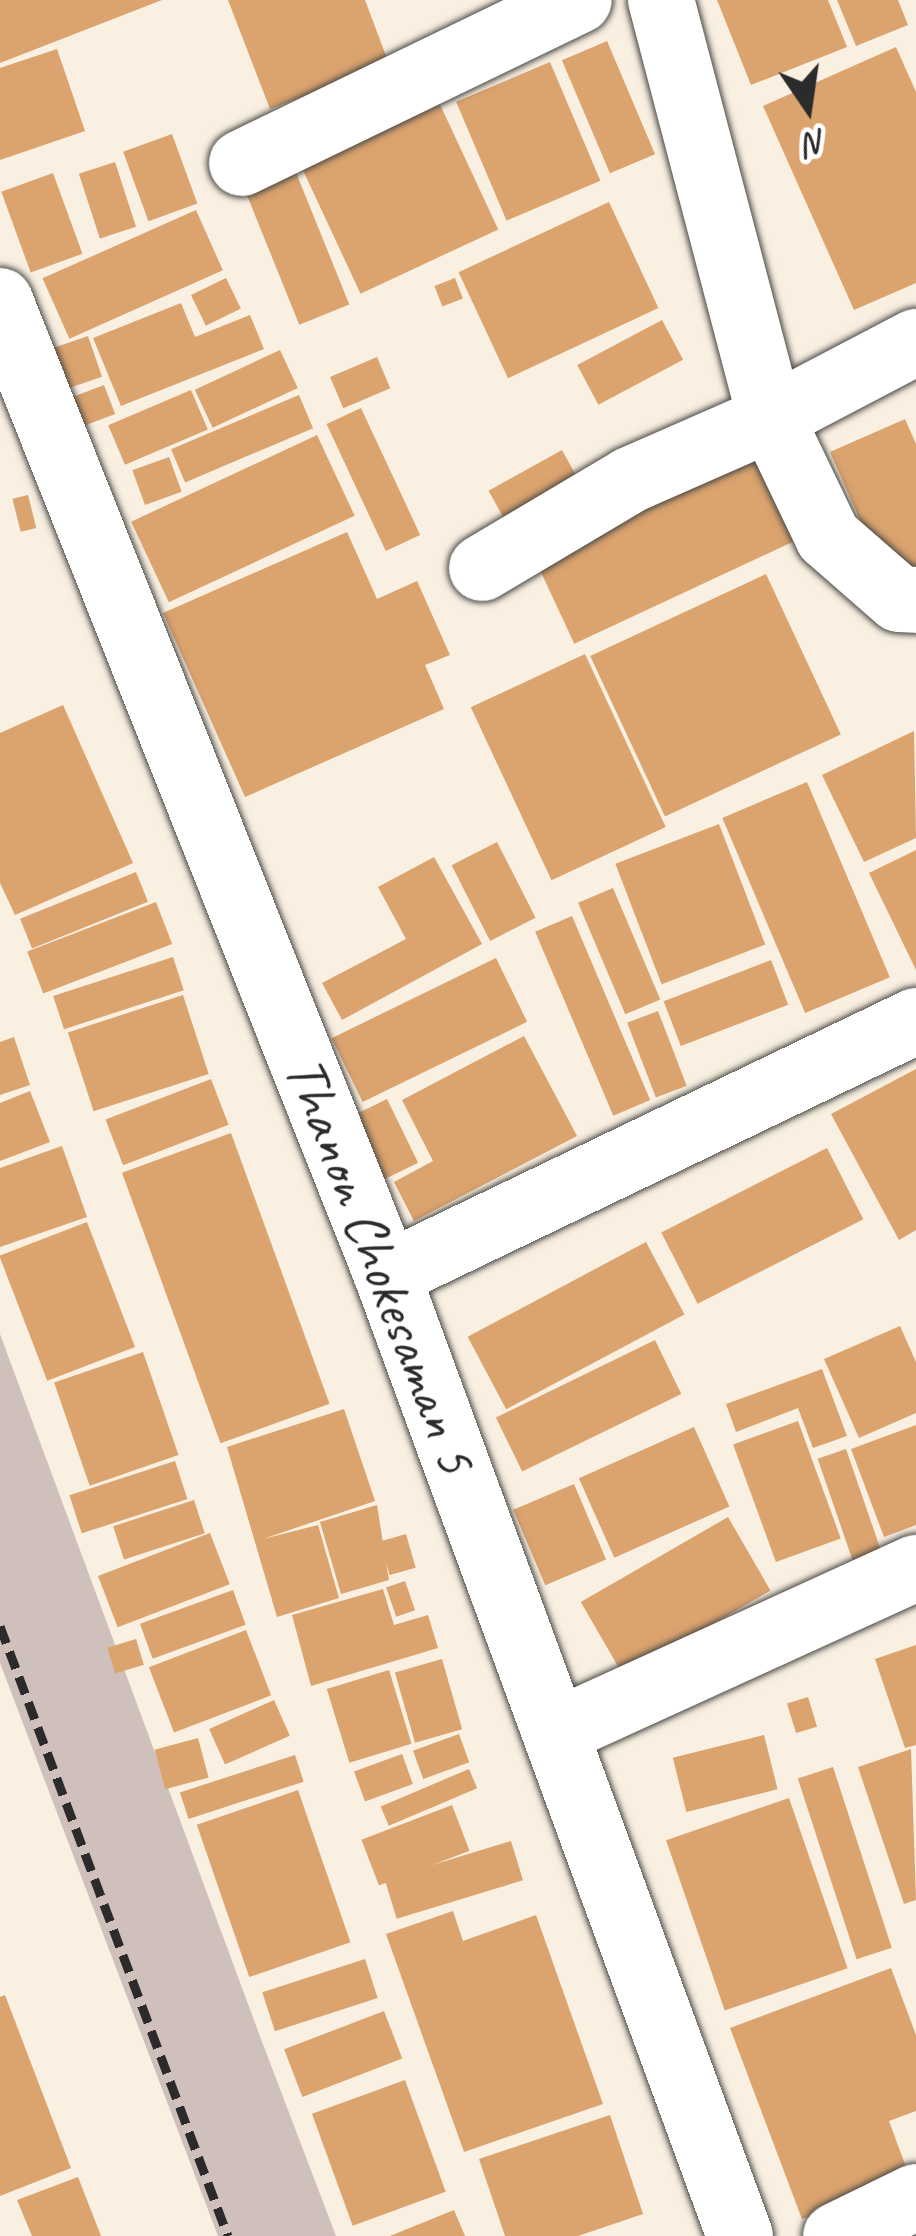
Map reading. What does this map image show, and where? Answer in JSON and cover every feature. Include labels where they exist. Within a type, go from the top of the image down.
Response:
[{"type":"street","points":[[242,163],[579,0]]},
{"type":"street","points":[[661,0],[771,418],[828,537],[898,599],[916,600]]},
{"type":"street","name":"Thanon Chokesaman 5","points":[[0,301],[387,1275],[740,2236]]},
{"type":"street","points":[[482,568],[630,480],[771,418],[916,342]]},
{"type":"street","points":[[387,1275],[916,1021]]},
{"type":"street","points":[[556,1732],[916,1568]]},
{"type":"street","points":[[836,2236],[916,2197]]},
{"type":"shaded area","points":[[0,1334],[336,2236],[218,2236],[0,1663]]},
{"type":"building","points":[[0,0],[162,0],[0,63]]},
{"type":"building","points":[[228,0],[365,0],[389,64],[270,109]]},
{"type":"building","points":[[717,0],[828,0],[847,47],[751,85]]},
{"type":"building","points":[[837,0],[898,0],[908,25],[856,46]]},
{"type":"building","points":[[607,41],[655,154],[610,173],[562,60]]},
{"type":"building","points":[[896,47],[916,92],[916,283],[854,310],[763,106]]},
{"type":"building","points":[[57,49],[85,131],[0,160],[0,68]]},
{"type":"building","points":[[550,62],[600,181],[507,221],[456,102]]},
{"type":"building","points":[[437,98],[498,229],[361,294],[299,162]]},
{"type":"building","points":[[172,134],[197,204],[148,221],[123,152]]},
{"type":"building","points":[[115,162],[136,227],[100,238],[79,174]]},
{"type":"building","points":[[295,170],[349,304],[299,325],[245,190]]},
{"type":"building","points":[[53,173],[82,254],[31,273],[1,192]]},
{"type":"building","points":[[609,202],[658,308],[508,378],[459,272]]},
{"type":"building","points":[[196,210],[223,270],[69,339],[43,278]]},
{"type":"building","points":[[226,278],[241,309],[206,326],[191,295]]},
{"type":"building","points":[[455,278],[463,299],[442,306],[434,286]]},
{"type":"building","points":[[181,303],[195,337],[250,315],[264,349],[121,406],[93,338]]},
{"type":"building","points":[[662,320],[683,360],[598,405],[577,365]]},
{"type":"building","points":[[88,336],[102,377],[64,390],[50,349]]},
{"type":"building","points":[[280,350],[298,388],[213,428],[195,390]]},
{"type":"building","points":[[377,357],[390,388],[343,408],[330,377]]},
{"type":"building","points":[[104,385],[115,414],[84,426],[73,397]]},
{"type":"building","points":[[191,390],[208,430],[125,465],[108,425]]},
{"type":"building","points":[[299,395],[313,428],[185,482],[171,449]]},
{"type":"building","points":[[361,408],[420,535],[386,551],[327,424]]},
{"type":"building","points":[[905,419],[916,444],[916,575],[889,586],[830,452]]},
{"type":"building","points":[[317,435],[355,516],[169,602],[131,522]]},
{"type":"building","points":[[752,445],[796,540],[574,644],[530,549]]},
{"type":"building","points":[[562,450],[590,501],[517,541],[489,491]]},
{"type":"building","points":[[169,457],[182,492],[145,505],[132,470]]},
{"type":"building","points":[[28,495],[36,528],[21,532],[12,499]]},
{"type":"building","points":[[347,532],[377,599],[417,581],[450,655],[425,665],[444,709],[245,797],[163,613]]},
{"type":"building","points":[[766,574],[841,734],[665,816],[590,656]]},
{"type":"building","points":[[585,654],[666,827],[552,880],[471,707]]},
{"type":"building","points":[[63,705],[133,863],[15,915],[0,883],[0,733]]},
{"type":"building","points":[[914,731],[916,838],[864,862],[822,775]]},
{"type":"building","points":[[807,782],[890,977],[805,1013],[722,818]]},
{"type":"building","points":[[719,824],[765,944],[662,984],[615,864]]},
{"type":"building","points":[[497,842],[536,918],[490,941],[452,865]]},
{"type":"building","points":[[916,850],[916,970],[869,873]]},
{"type":"building","points":[[434,857],[482,944],[342,1020],[322,983],[406,939],[378,887]]},
{"type":"building","points":[[136,872],[148,902],[32,948],[20,919]]},
{"type":"building","points":[[613,888],[660,999],[625,1014],[578,903]]},
{"type":"building","points":[[156,902],[172,944],[43,993],[27,951]]},
{"type":"building","points":[[572,916],[650,1100],[613,1116],[535,932]]},
{"type":"building","points":[[173,957],[184,990],[64,1029],[53,996]]},
{"type":"building","points":[[496,958],[527,1022],[363,1102],[332,1038]]},
{"type":"building","points":[[771,960],[788,1005],[681,1046],[664,1001]]},
{"type":"building","points":[[183,995],[209,1074],[94,1111],[68,1032]]},
{"type":"building","points":[[658,1011],[687,1086],[656,1098],[627,1023]]},
{"type":"building","points":[[524,1036],[577,1136],[414,1221],[394,1182],[433,1161],[402,1100]]},
{"type":"building","points":[[14,1037],[30,1085],[0,1095],[0,1042]]},
{"type":"building","points":[[916,1069],[916,1230],[899,1240],[831,1114]]},
{"type":"building","points":[[211,1079],[229,1125],[123,1165],[106,1119]]},
{"type":"building","points":[[30,1091],[50,1142],[0,1161],[0,1103]]},
{"type":"building","points":[[387,1099],[418,1163],[373,1185],[342,1121]]},
{"type":"building","points":[[231,1133],[330,1404],[220,1443],[122,1173]]},
{"type":"building","points":[[62,1146],[87,1217],[0,1247],[0,1168]]},
{"type":"building","points":[[827,1148],[863,1219],[698,1304],[661,1232]]},
{"type":"building","points":[[87,1222],[135,1347],[47,1381],[0,1255]]},
{"type":"building","points":[[646,1242],[684,1314],[506,1409],[468,1337]]},
{"type":"building","points":[[900,1326],[916,1362],[916,1413],[859,1438],[824,1359]]},
{"type":"building","points":[[655,1340],[681,1394],[522,1472],[496,1418]]},
{"type":"building","points":[[143,1352],[178,1455],[90,1486],[54,1383]]},
{"type":"building","points":[[822,1369],[847,1436],[813,1448],[798,1408],[736,1432],[726,1404]]},
{"type":"building","points":[[344,1409],[375,1501],[263,1539],[318,1525],[339,1598],[277,1617],[227,1447]]},
{"type":"building","points":[[798,1421],[841,1538],[776,1562],[733,1445]]},
{"type":"building","points":[[916,1425],[916,1525],[884,1537],[851,1449]]},
{"type":"building","points":[[694,1427],[729,1506],[614,1558],[579,1478]]},
{"type":"building","points":[[846,1449],[882,1553],[853,1563],[818,1459]]},
{"type":"building","points":[[175,1461],[187,1499],[82,1533],[69,1495]]},
{"type":"building","points":[[574,1484],[606,1559],[545,1585],[513,1510]]},
{"type":"building","points":[[194,1500],[205,1533],[124,1560],[113,1526]]},
{"type":"building","points":[[377,1505],[389,1580],[341,1594],[320,1522]]},
{"type":"building","points":[[728,1517],[771,1591],[623,1676],[581,1602]]},
{"type":"building","points":[[210,1533],[230,1584],[118,1627],[98,1576]]},
{"type":"building","points":[[406,1534],[416,1568],[390,1575],[380,1541]]},
{"type":"building","points":[[405,1581],[415,1610],[396,1617],[386,1588]]},
{"type":"building","points":[[383,1589],[394,1625],[428,1615],[438,1648],[311,1686],[292,1615]]},
{"type":"building","points":[[233,1590],[246,1625],[153,1659],[140,1624]]},
{"type":"building","points":[[246,1630],[271,1695],[174,1733],[149,1667]]},
{"type":"building","points":[[136,1639],[144,1665],[115,1674],[107,1648]]},
{"type":"building","points":[[916,1645],[916,1745],[905,1748],[875,1659]]},
{"type":"building","points":[[442,1659],[462,1729],[415,1743],[395,1673]]},
{"type":"building","points":[[389,1670],[412,1744],[349,1763],[327,1689]]},
{"type":"building","points":[[808,1697],[817,1727],[796,1733],[787,1703]]},
{"type":"building","points":[[274,1700],[290,1736],[225,1765],[209,1729]]},
{"type":"building","points":[[459,1734],[469,1762],[423,1779],[413,1751]]},
{"type":"building","points":[[764,1735],[778,1789],[686,1812],[673,1758]]},
{"type":"building","points":[[198,1738],[209,1778],[165,1789],[155,1750]]},
{"type":"building","points":[[911,1749],[916,1900],[904,1904],[858,1767]]},
{"type":"building","points":[[402,1754],[413,1784],[365,1802],[354,1771]]},
{"type":"building","points":[[295,1755],[304,1782],[189,1819],[180,1792]]},
{"type":"building","points":[[833,1767],[892,1948],[857,1959],[798,1778]]},
{"type":"building","points":[[469,1769],[477,1788],[389,1826],[381,1807]]},
{"type":"building","points":[[298,1790],[350,1942],[249,1977],[197,1825]]},
{"type":"building","points":[[789,1798],[848,1968],[725,2011],[666,1840]]},
{"type":"building","points":[[452,1805],[470,1851],[379,1886],[361,1840]]},
{"type":"building","points":[[511,1841],[523,1880],[397,1919],[385,1880]]},
{"type":"building","points":[[453,1911],[463,1941],[536,1915],[603,2104],[464,2152],[386,1934]]},
{"type":"building","points":[[365,1959],[378,1998],[275,2031],[262,1992]]},
{"type":"building","points":[[891,1968],[916,2035],[916,2111],[889,2121],[910,2178],[802,2219],[730,2028]]},
{"type":"building","points":[[5,1995],[71,2168],[0,2196],[0,1997]]},
{"type":"building","points":[[384,2011],[402,2059],[302,2097],[284,2049]]},
{"type":"building","points":[[405,2080],[446,2192],[353,2226],[312,2114]]},
{"type":"building","points":[[610,2115],[643,2214],[578,2236],[505,2236],[479,2159]]},
{"type":"building","points":[[78,2177],[101,2236],[32,2236],[17,2200]]},
{"type":"building","points":[[454,2210],[465,2236],[390,2236]]},
{"type":"railway","points":[[0,1626],[228,2236]]}]
